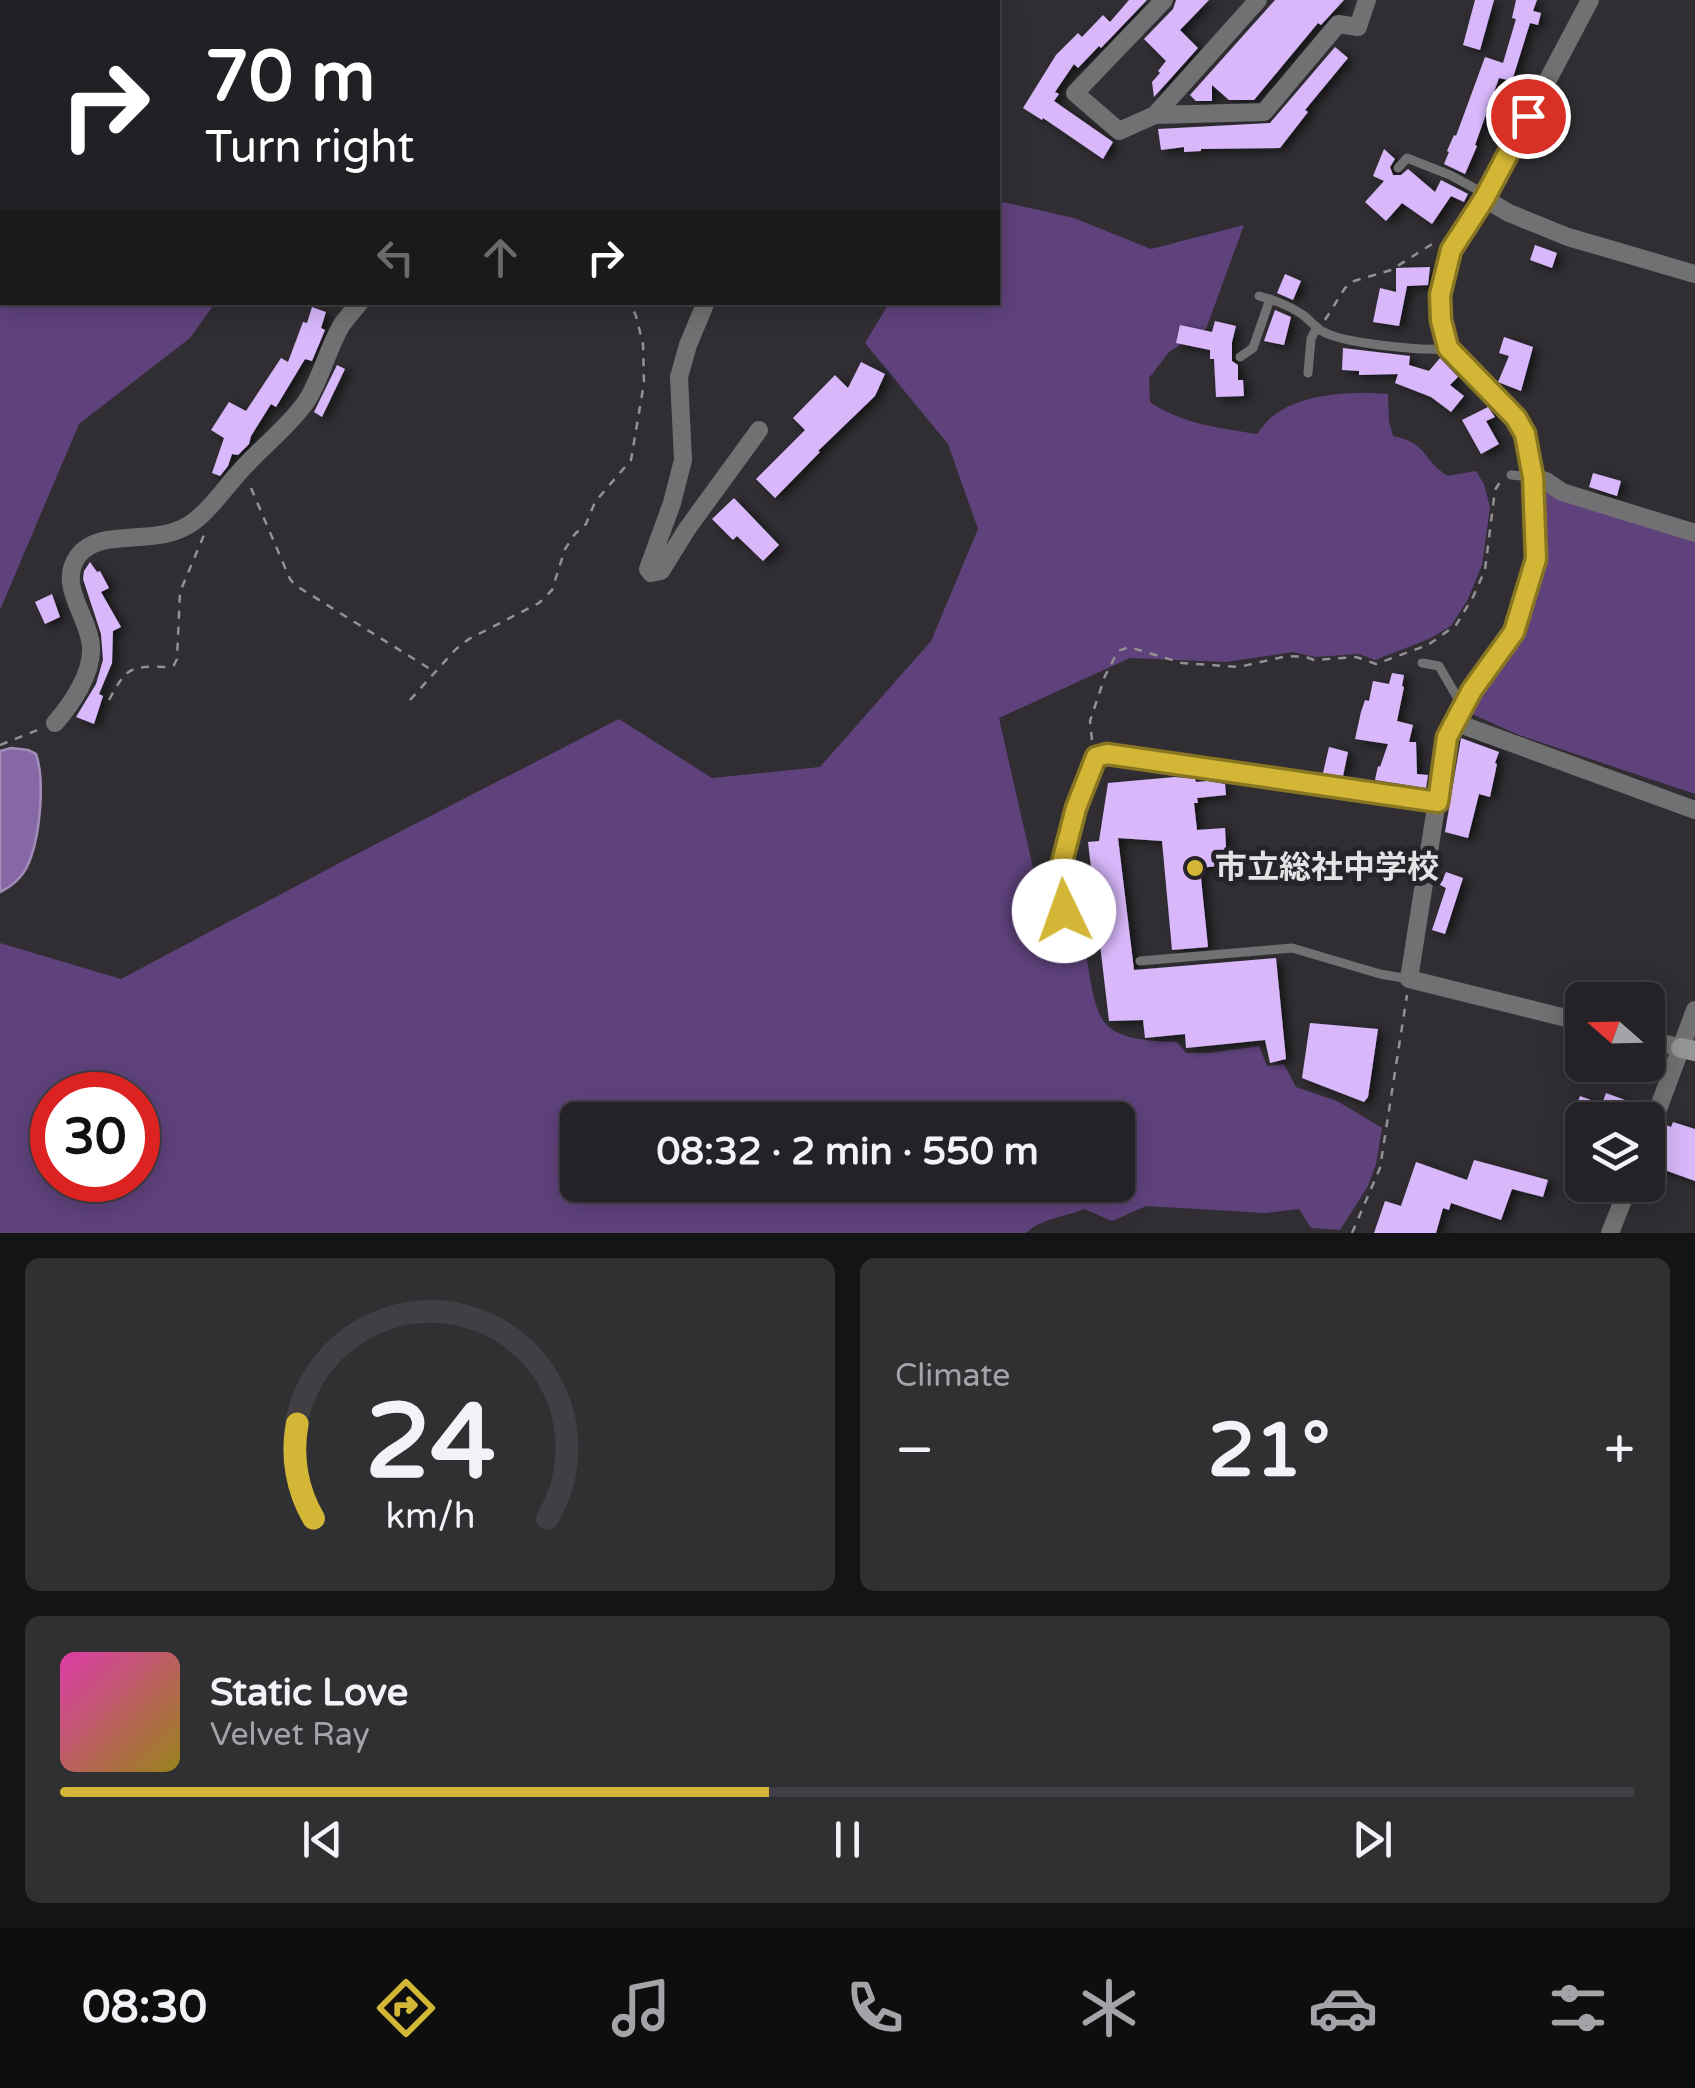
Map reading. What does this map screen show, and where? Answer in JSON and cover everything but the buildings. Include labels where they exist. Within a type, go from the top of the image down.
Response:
[{"type":"street","points":[[1164,0],[1075,93],[1120,131],[1155,115],[1264,112],[1338,24],[1358,28],[1367,0]]},
{"type":"street","points":[[1155,115],[1258,0]]},
{"type":"street","points":[[1565,1018],[1409,979],[1447,737],[1472,690],[1514,632],[1536,559],[1533,477],[1525,434],[1516,418],[1448,348],[1441,320],[1444,271],[1458,238],[1486,197],[1590,0]]},
{"type":"street","points":[[1486,197],[1509,214],[1568,237],[1695,274]]},
{"type":"street","points":[[55,723],[71,705],[92,654],[89,629],[71,589],[76,557],[92,543],[110,538],[146,538],[184,528],[213,505],[242,468],[307,400],[342,324],[358,305]]},
{"type":"street","points":[[705,305],[688,345],[680,378],[683,460],[648,569],[650,574],[661,570],[686,529],[759,430]]},
{"type":"street","points":[[1533,477],[1562,492],[1695,533]]},
{"type":"street","points":[[1458,714],[1695,810]]},
{"type":"street","points":[[1069,936],[1059,887],[1060,870],[1076,808],[1098,755],[1438,802]]},
{"type":"street","points":[[1664,1102],[1688,1049],[1695,1010]]},
{"type":"street","points":[[1610,1233],[1622,1202]]},
{"type":"lane","points":[[1398,168],[1407,158],[1450,175],[1486,197]]},
{"type":"lane","points":[[1240,356],[1253,348],[1265,298],[1300,313],[1324,333],[1369,344],[1430,351],[1448,348]]},
{"type":"lane","points":[[1308,373],[1311,339],[1317,327]]},
{"type":"lane","points":[[1511,475],[1533,477]]},
{"type":"lane","points":[[1422,663],[1438,666],[1458,714]]},
{"type":"lane","points":[[1140,960],[1292,948],[1409,979]]},
{"type":"path","points":[[1317,327],[1345,288],[1354,282],[1390,270],[1443,238],[1458,238]]},
{"type":"path","points":[[410,700],[469,638],[539,604],[552,590],[565,549],[586,524],[595,502],[631,460],[644,383],[643,344],[631,305]]},
{"type":"path","points":[[242,468],[295,585],[435,672]]},
{"type":"path","points":[[1098,755],[1091,737],[1094,705],[1112,660],[1118,651],[1129,647],[1182,663],[1238,666],[1286,656],[1314,660],[1356,657],[1376,664],[1428,646],[1456,625],[1473,598],[1485,570],[1495,490],[1500,481],[1511,475]]},
{"type":"path","points":[[108,700],[122,675],[130,669],[168,667],[177,660],[180,592],[204,535]]},
{"type":"path","points":[[0,746],[55,723]]},
{"type":"path","points":[[1352,1233],[1380,1168],[1409,979]]},
{"type":"shaded area","points":[[1000,201],[1074,218],[1151,249],[1244,225],[1206,329],[1169,352],[1149,378],[1150,402],[1188,420],[1257,434],[1271,418],[1298,402],[1344,394],[1388,394],[1393,436],[1413,443],[1448,476],[1476,471],[1484,484],[1490,507],[1482,565],[1451,626],[1429,639],[1375,660],[1359,654],[1315,657],[1293,652],[1226,662],[1130,658],[999,718],[1036,881],[1067,940],[1086,955],[1095,1002],[1107,1025],[1130,1037],[1177,1042],[1186,1053],[1259,1046],[1267,1066],[1284,1064],[1296,1087],[1337,1101],[1382,1128],[1368,1186],[1340,1230],[1311,1228],[1299,1209],[1265,1213],[1146,1206],[1112,1221],[1084,1209],[1047,1221],[1026,1233],[0,1233],[0,943],[121,979],[619,719],[712,778],[820,767],[931,641],[978,529],[948,444],[865,343],[888,305],[1000,305]]},
{"type":"shaded area","points":[[0,305],[214,305],[190,338],[79,424],[0,610]]},
{"type":"shaded area","points":[[1540,483],[1695,535],[1695,794],[1519,735],[1472,714],[1470,707],[1520,632],[1537,592],[1543,546]]},
{"type":"shaded area","points":[[11,748],[36,754],[40,806],[29,863],[19,878],[0,892],[0,751]]},
{"type":"place","name":"市立総社中学校","points":[[1195,868]]},
{"type":"route","points":[[1064,911],[1060,870],[1076,808],[1098,755],[1438,802],[1447,737],[1472,690],[1514,632],[1536,559],[1533,477],[1525,434],[1516,418],[1448,348],[1440,295],[1451,250],[1484,199],[1528,116]]}]
